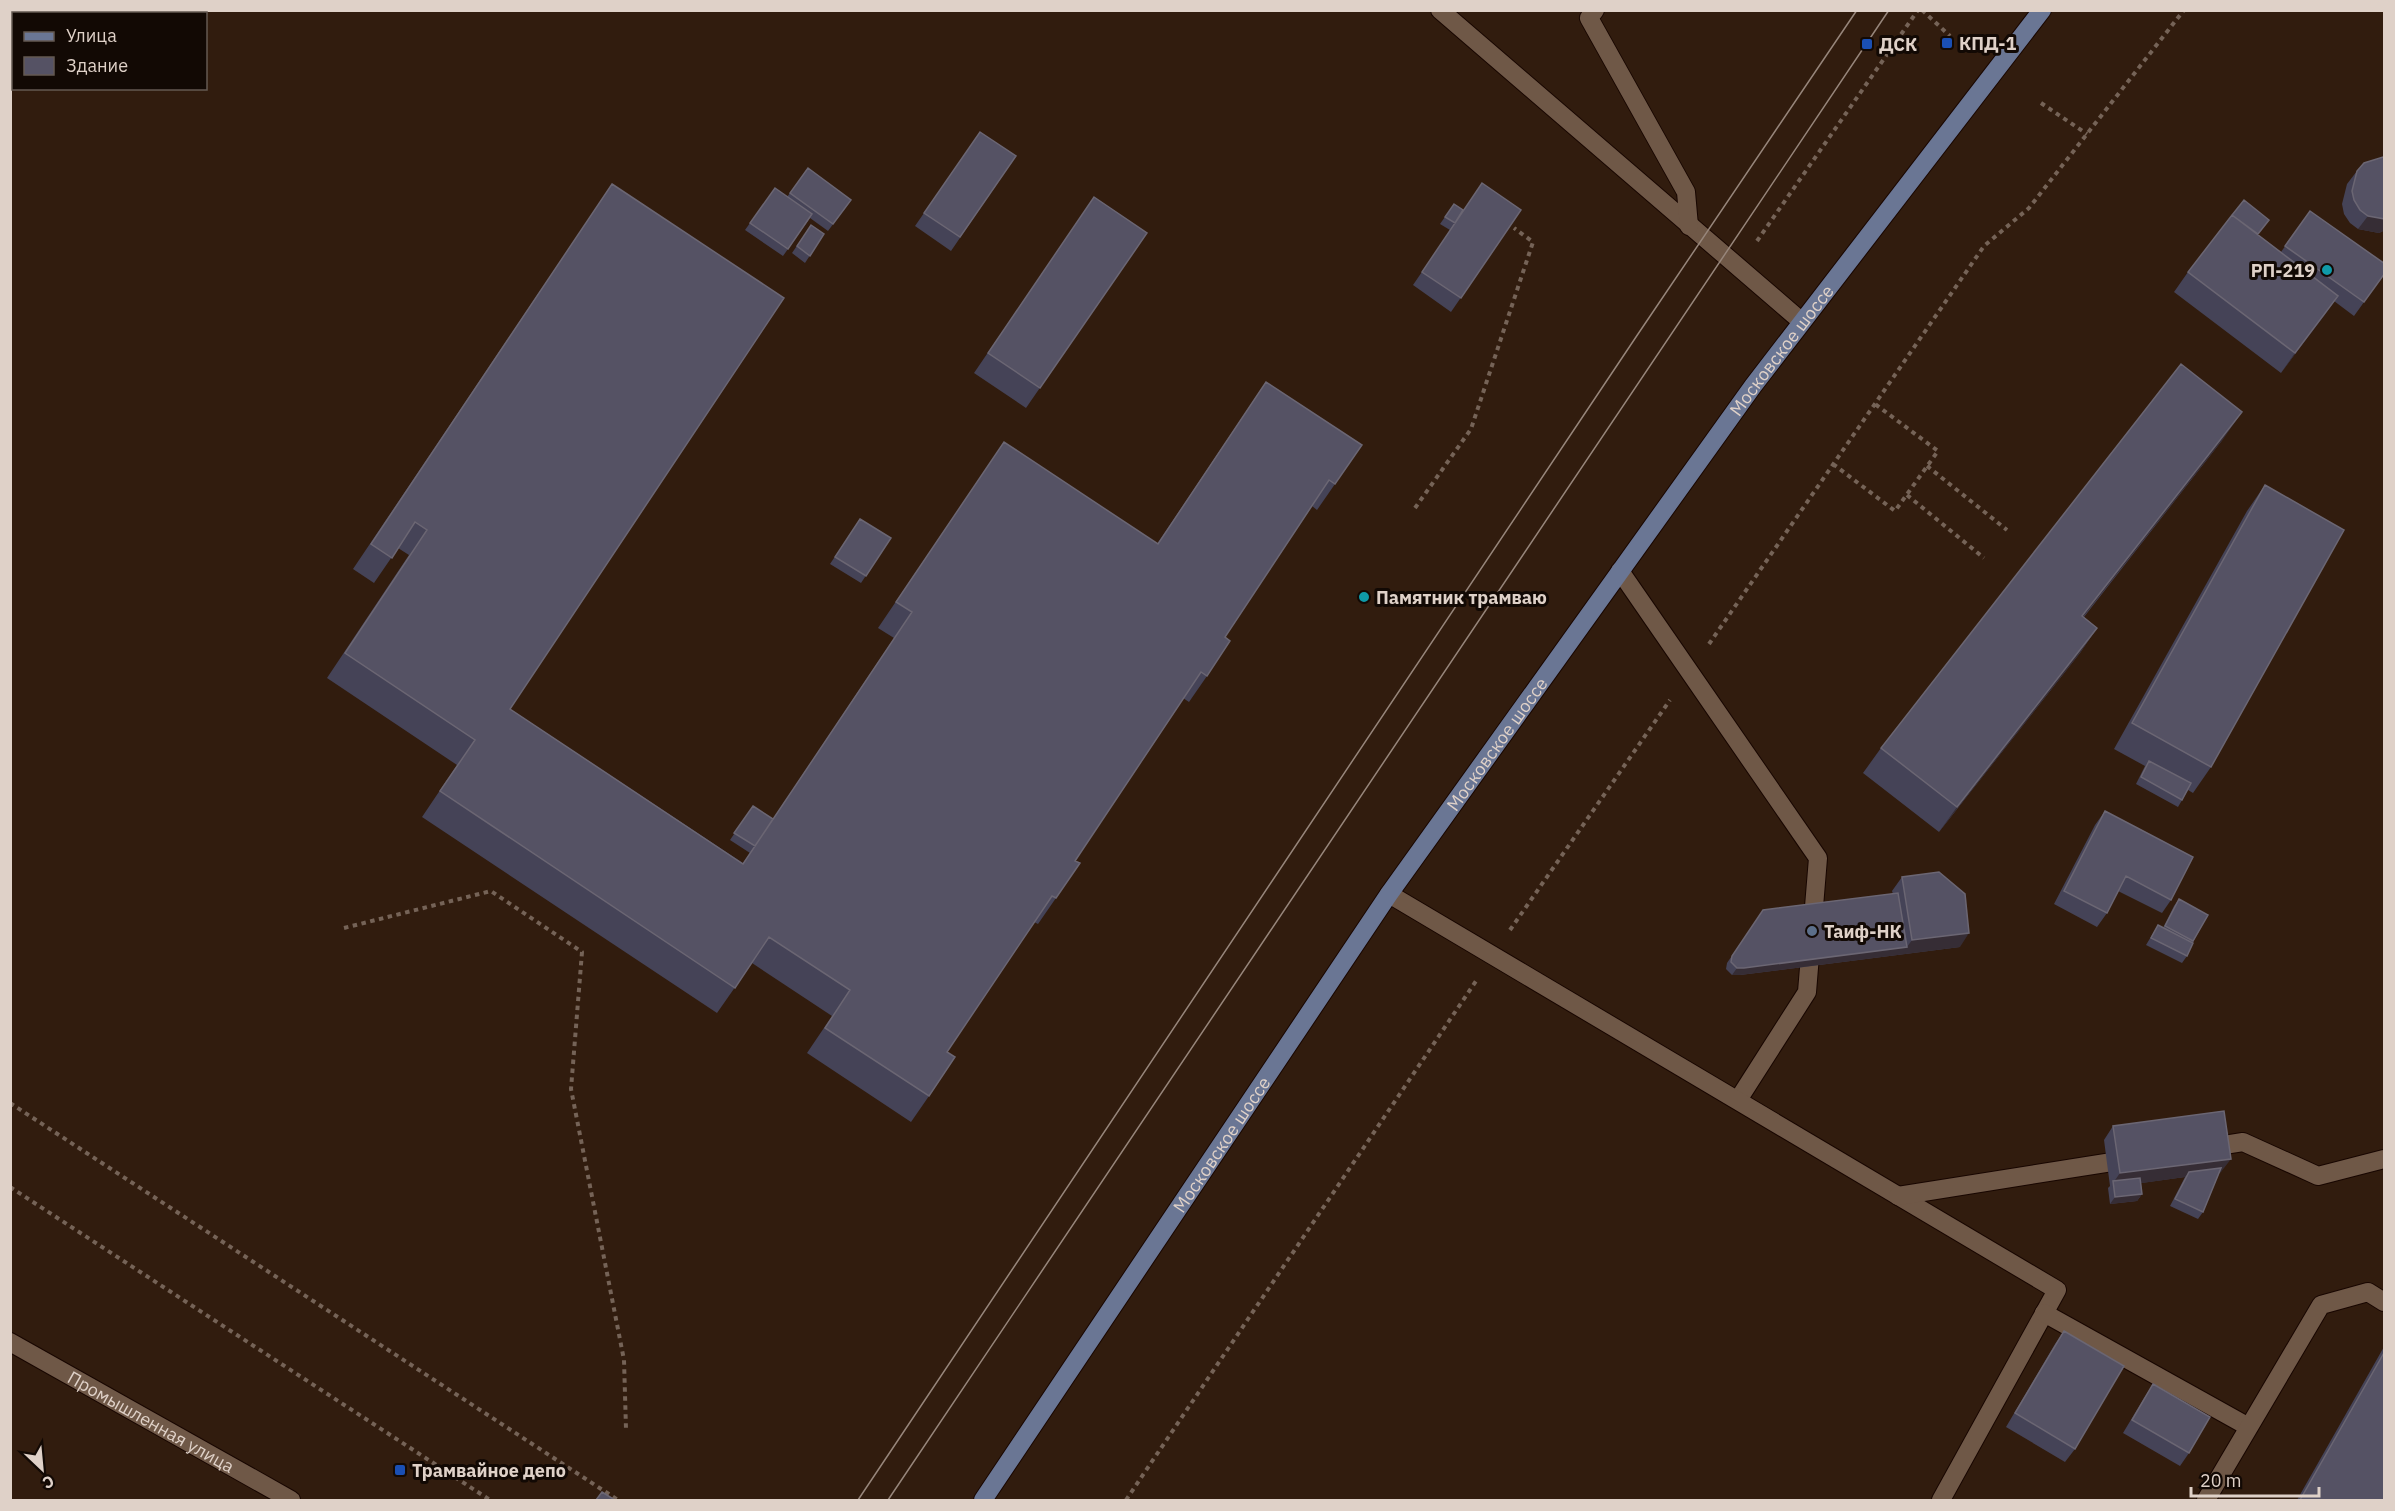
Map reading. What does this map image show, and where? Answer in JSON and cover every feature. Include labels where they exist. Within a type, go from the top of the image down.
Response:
[{"type":"main road","name":"Московское шоссе","points":[[983,1500],[1389,894],[1801,321],[2042,10]]},
{"type":"street","points":[[1440,10],[1801,321]]},
{"type":"street","points":[[1595,10],[1589,18],[1686,192],[1689,226]]},
{"type":"street","points":[[1620,571],[1818,858],[1807,992],[1738,1100]]},
{"type":"street","points":[[1389,894],[2056,1290],[1941,1500]]},
{"type":"street","points":[[2186,1151],[2243,1142],[2318,1176],[2385,1159]]},
{"type":"street","points":[[1898,1196],[2151,1156]]},
{"type":"street","points":[[2206,1500],[2247,1426],[2320,1305],[2368,1292],[2385,1302]]},
{"type":"street","points":[[2044,1313],[2247,1426]]},
{"type":"street","name":"Промышленная улица","points":[[10,1342],[291,1500]]},
{"type":"path","points":[[1738,268],[1920,10],[1950,36]]},
{"type":"path","points":[[1126,1500],[1493,955],[1984,246],[2029,208],[2184,10]]},
{"type":"path","points":[[2042,103],[2087,134]]},
{"type":"path","points":[[1415,508],[1471,429],[1533,242],[1514,228]]},
{"type":"path","points":[[1833,465],[1895,511],[1928,466],[1938,451],[1875,404]]},
{"type":"path","points":[[1928,466],[2007,530]]},
{"type":"path","points":[[1907,495],[1984,558]]},
{"type":"path","points":[[344,928],[491,891],[582,952],[571,1089],[624,1360],[626,1429]]},
{"type":"path","points":[[10,1103],[618,1500]]},
{"type":"path","points":[[10,1187],[490,1500]]},
{"type":"building","points":[[980,132],[1016,156],[960,237],[924,213]]},
{"type":"building","points":[[2385,158],[2385,219],[2368,216],[2360,210],[2352,191],[2357,171],[2364,163]]},
{"type":"building","points":[[808,168],[851,200],[833,224],[790,193]]},
{"type":"building","points":[[1482,183],[1521,210],[1461,298],[1422,272]]},
{"type":"building","points":[[612,184],[784,298],[510,709],[743,864],[912,612],[896,602],[1004,442],[1158,544],[1266,382],[1362,445],[1335,484],[1329,480],[1225,637],[1230,641],[1207,676],[1201,672],[1075,861],[1080,863],[1056,898],[1052,896],[947,1052],[955,1057],[929,1096],[825,1028],[850,990],[769,937],[735,988],[440,791],[475,740],[345,653],[427,530],[415,522],[392,558],[371,544]]},
{"type":"building","points":[[775,188],[812,214],[788,249],[750,223]]},
{"type":"building","points":[[1094,197],[1147,233],[1040,388],[988,353]]},
{"type":"building","points":[[2244,200],[2269,220],[2258,234],[2232,215]]},
{"type":"building","points":[[1454,204],[1463,210],[1455,223],[1445,217]]},
{"type":"building","name":"РП-219","points":[[2310,211],[2385,264],[2385,273],[2364,302],[2285,246]]},
{"type":"building","points":[[2232,215],[2338,296],[2295,353],[2188,272]]},
{"type":"building","points":[[811,225],[824,234],[810,256],[797,246]]},
{"type":"building","points":[[2181,364],[2242,412],[2082,616],[2097,628],[1957,807],[1881,748]]},
{"type":"building","points":[[2265,485],[2344,530],[2211,767],[2132,723]]},
{"type":"building","points":[[860,519],[891,538],[866,576],[835,557]]},
{"type":"building","points":[[2149,761],[2191,783],[2182,800],[2141,777]]},
{"type":"building","points":[[753,806],[773,819],[755,846],[734,833]]},
{"type":"building","points":[[2105,811],[2193,857],[2171,900],[2126,876],[2107,913],[2064,891]]},
{"type":"building","points":[[1939,872],[1965,894],[1969,933],[1912,940],[1902,877]]},
{"type":"building","points":[[1898,893],[1907,947],[1744,968],[1737,968],[1731,962],[1732,956],[1763,910]]},
{"type":"building","points":[[2179,899],[2208,915],[2193,941],[2165,926]]},
{"type":"building","points":[[2158,925],[2193,943],[2187,956],[2151,938]]},
{"type":"building","points":[[2224,1111],[2231,1159],[2120,1173],[2113,1126]]},
{"type":"building","points":[[2221,1168],[2203,1212],[2175,1199],[2189,1172]]},
{"type":"building","points":[[2140,1178],[2142,1194],[2115,1197],[2113,1181]]},
{"type":"building","points":[[2064,1331],[2124,1366],[2075,1449],[2015,1413]]},
{"type":"building","points":[[2385,1351],[2385,1500],[2300,1500]]},
{"type":"building","points":[[2153,1384],[2210,1417],[2189,1453],[2132,1420]]},
{"type":"building","points":[[602,1492],[615,1500],[596,1500]]},
{"type":"tram line","points":[[858,1500],[1857,10]]},
{"type":"tram line","points":[[888,1500],[1889,10]]},
{"type":"place","name":"КПД-1","points":[[1947,43]]},
{"type":"place","name":"ДСК","points":[[1867,44]]},
{"type":"place","name":"РП-219","points":[[2327,270]]},
{"type":"place","name":"Памятник трамваю","points":[[1364,597]]},
{"type":"place","name":"Таиф-НК","points":[[1812,931]]},
{"type":"place","name":"Трамвайное депо","points":[[400,1470]]}]
